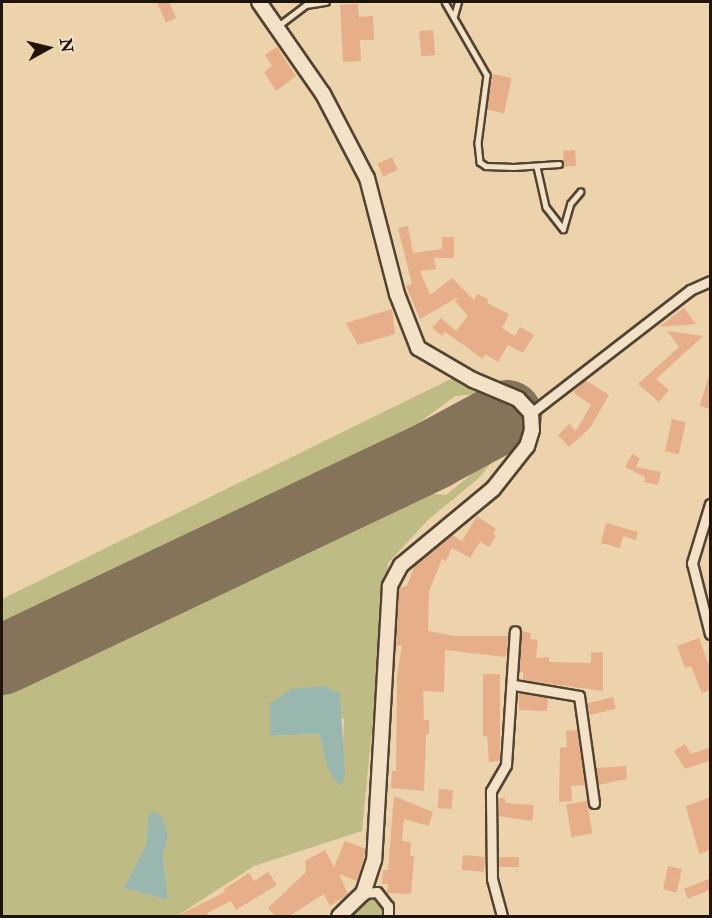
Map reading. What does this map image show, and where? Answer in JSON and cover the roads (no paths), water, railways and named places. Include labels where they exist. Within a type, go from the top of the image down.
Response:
[{"type":"main road","points":[[259,2],[323,94],[367,178],[397,294],[418,348],[473,380],[518,399],[531,413],[532,430],[527,446],[493,489],[401,565],[390,586],[374,860],[363,893],[339,916]]},
{"type":"street","points":[[531,413],[690,290],[711,281]]},
{"type":"street","points":[[711,504],[692,563],[711,634]]},
{"type":"street","points":[[502,916],[492,879],[490,791],[506,765],[514,685],[514,631]]},
{"type":"street","points":[[514,685],[579,696],[594,803]]},
{"type":"street","points":[[363,893],[377,891],[388,906],[388,916]]},
{"type":"lane","points":[[276,27],[306,5],[326,2]]},
{"type":"lane","points":[[445,2],[487,75],[478,143],[480,162],[486,166],[559,164]]},
{"type":"lane","points":[[454,16],[458,2]]},
{"type":"lane","points":[[537,166],[546,207],[563,228],[570,204],[580,192]]},
{"type":"water","points":[[322,686],[340,693],[345,776],[340,787],[328,769],[319,734],[270,736],[270,703],[292,689]]},
{"type":"water","points":[[152,811],[161,815],[168,835],[163,856],[168,900],[124,888],[147,843],[148,818]]}]
